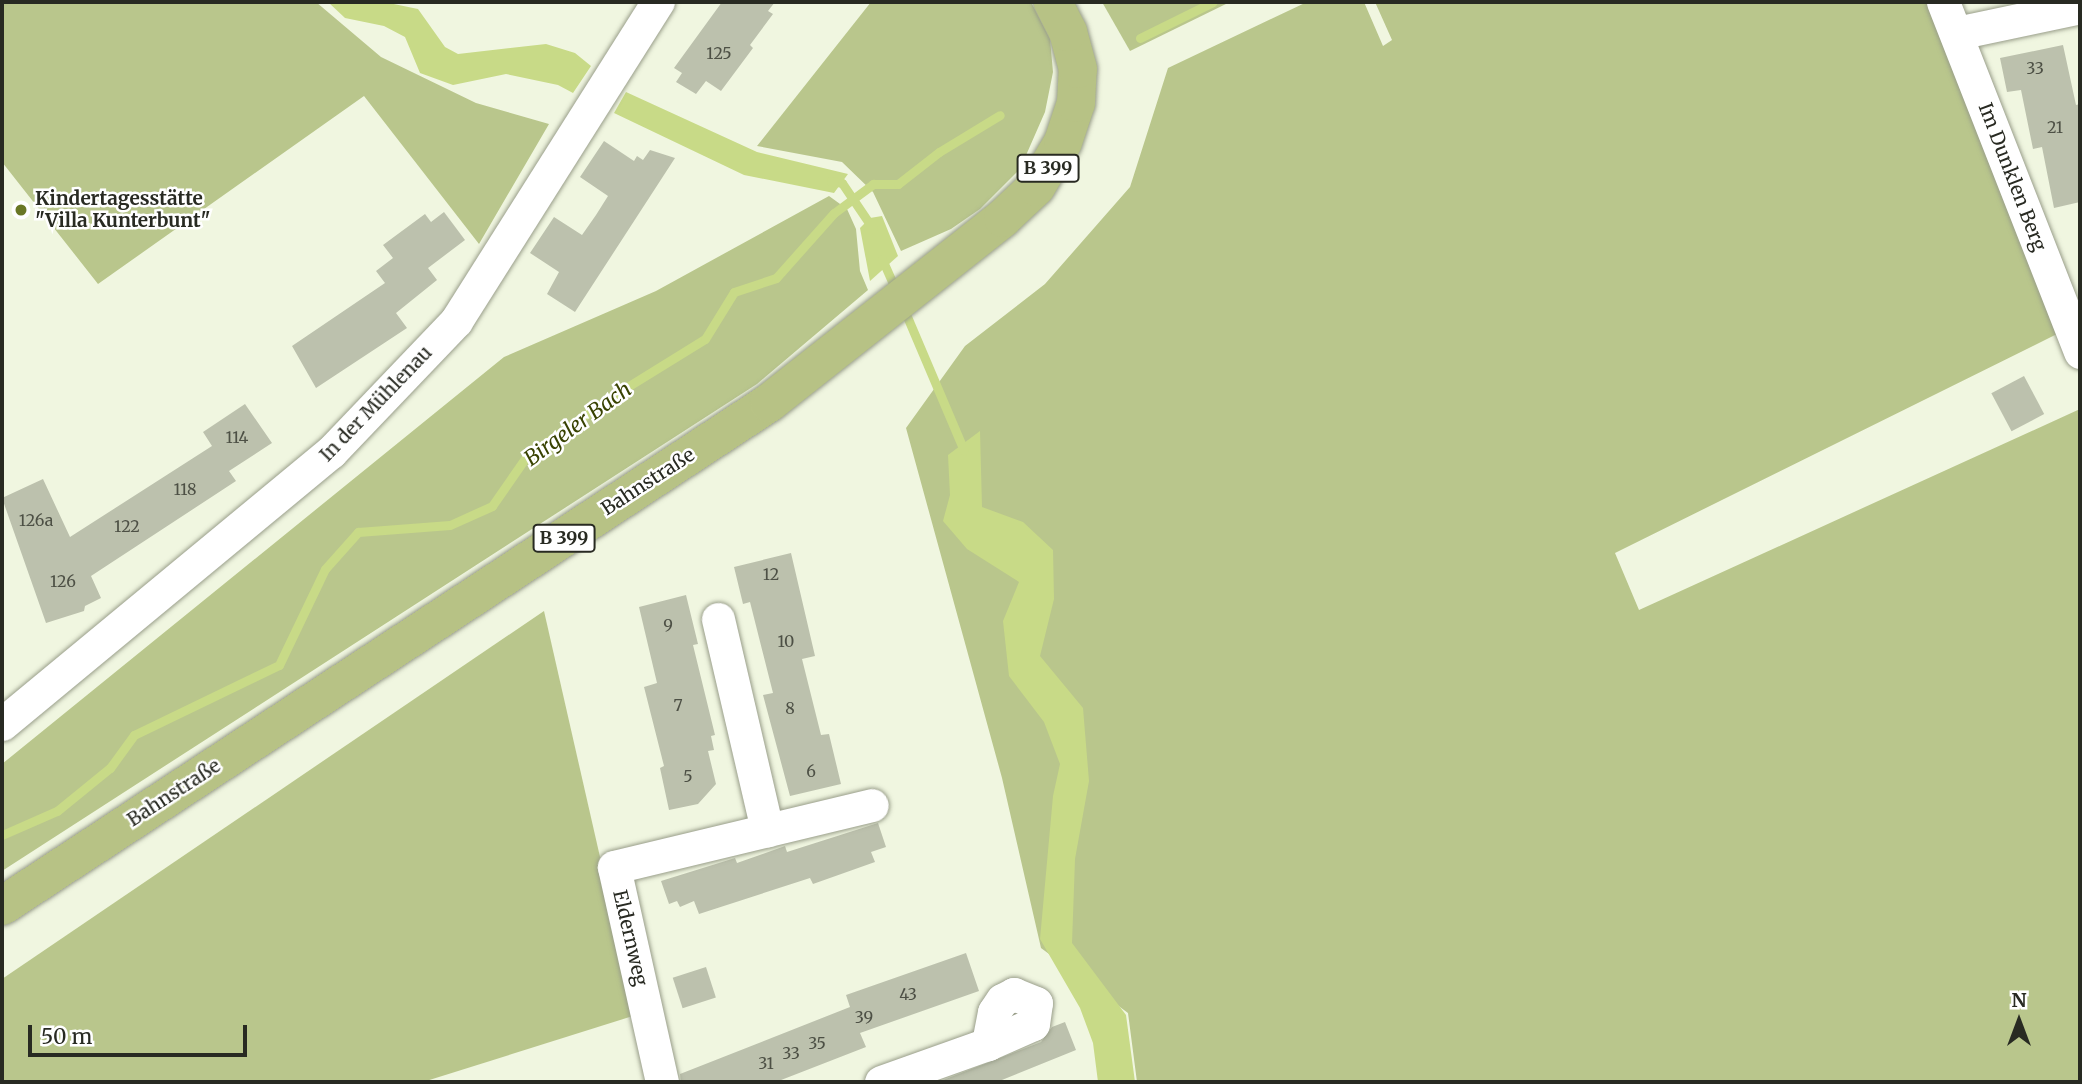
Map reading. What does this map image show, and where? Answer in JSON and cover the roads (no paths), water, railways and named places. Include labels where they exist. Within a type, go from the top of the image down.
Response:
[{"type":"main road","name":"Bahnstraße","points":[[2,906],[769,403],[918,288],[1036,187],[1063,142],[1076,103],[1078,69],[1068,32],[1053,2]]},
{"type":"street","name":"In der Mühlenau","points":[[2,723],[289,487],[370,413],[456,321],[658,2]]},
{"type":"street","name":"Im Dunklen Berg","points":[[1943,2],[2080,352]]},
{"type":"street","points":[[1957,33],[2080,8]]},
{"type":"street","points":[[718,620],[767,830]]},
{"type":"street","name":"Eldernweg","points":[[662,1082],[614,867],[872,805]]},
{"type":"street","points":[[881,1082],[988,1044]]},
{"type":"waterway","name":"Birgeler Bach","points":[[1140,38],[1213,2]]},
{"type":"waterway","name":"Birgeler Bach","points":[[2,835],[57,811],[110,768],[134,735],[279,665],[325,569],[358,532],[450,525],[492,506],[526,457],[611,397],[705,339],[734,292],[776,278],[834,213],[873,184],[898,184],[939,152],[1000,115]]},
{"type":"waterway","name":"Birgeler Bach","points":[[831,181],[842,183],[873,229]]},
{"type":"waterway","points":[[882,259],[896,291]]},
{"type":"waterway","points":[[903,307],[964,451]]},
{"type":"place","name":"Kindertagesstätte \"Villa Kunterbunt\"","points":[[21,210]]}]
